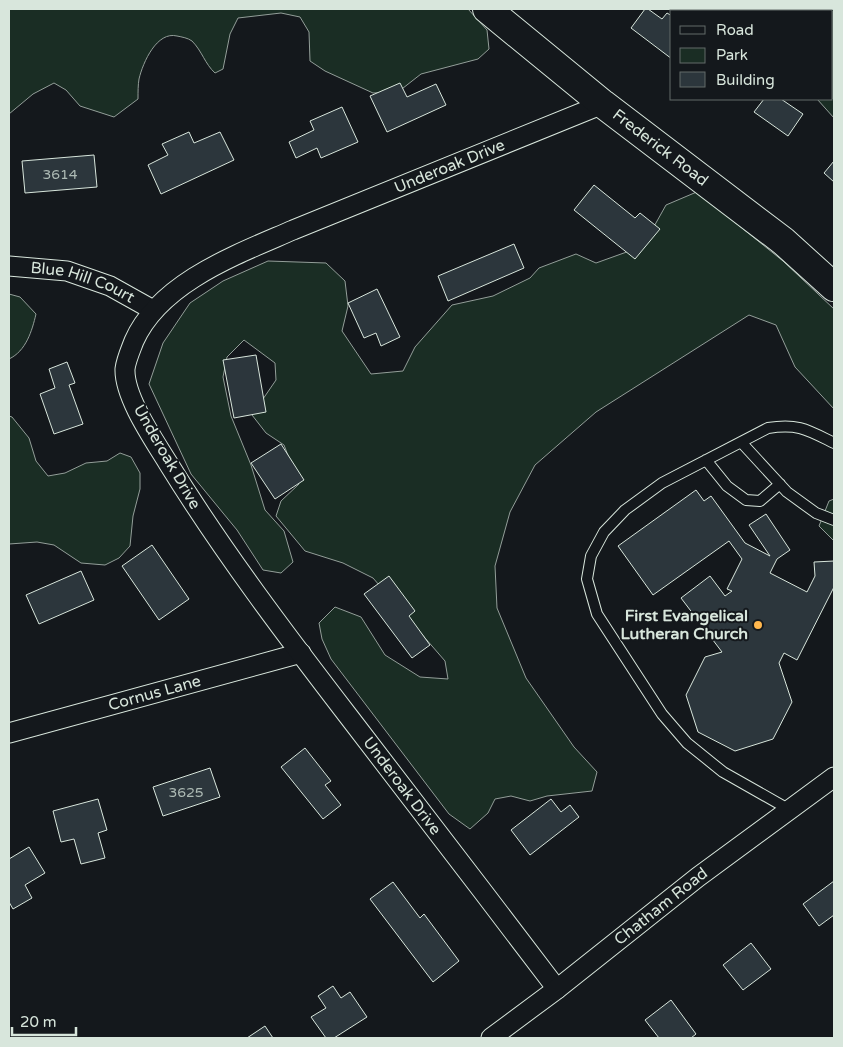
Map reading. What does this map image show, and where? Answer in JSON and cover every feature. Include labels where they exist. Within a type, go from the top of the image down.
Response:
[{"type":"main road","name":"Frederick Road","points":[[487,9],[603,104],[830,276]]},
{"type":"street","name":"Underoak Drive","points":[[557,989],[301,653],[198,511],[138,413],[128,387],[125,369],[138,333],[153,310],[174,292],[198,276],[248,249],[603,104]]},
{"type":"street","name":"Blue Hill Court","points":[[9,266],[67,271],[110,286],[153,310]]},
{"type":"street","name":"Cornus Lane","points":[[9,733],[301,653]]},
{"type":"street","name":"Chatham Road","points":[[491,1038],[557,989],[698,877],[834,778]]},
{"type":"lane","points":[[790,810],[723,772],[687,743],[662,714],[597,614],[587,579],[591,556],[604,532],[625,510],[662,483],[768,428],[799,426],[834,444]]},
{"type":"lane","points":[[741,442],[787,492],[816,512],[834,520]]},
{"type":"lane","points":[[706,460],[727,486],[746,500],[760,500],[780,484]]},
{"type":"green space","points":[[9,9],[468,9],[487,30],[489,49],[478,59],[421,74],[398,92],[373,93],[325,71],[310,61],[309,32],[300,17],[281,13],[238,18],[230,34],[223,69],[215,73],[190,40],[177,36],[163,38],[152,49],[141,72],[138,99],[114,117],[80,106],[66,90],[54,83],[33,94],[9,114]]},
{"type":"green space","points":[[834,9],[834,118],[818,100],[833,100],[833,10],[727,10]]},
{"type":"green space","points":[[699,191],[783,261],[834,309],[834,409],[795,367],[776,325],[749,315],[596,412],[535,465],[510,512],[495,566],[497,608],[526,678],[574,747],[597,772],[592,791],[547,796],[530,801],[511,796],[495,799],[488,813],[470,829],[449,814],[331,659],[322,639],[319,623],[335,607],[361,617],[385,655],[420,677],[448,679],[445,661],[373,578],[343,563],[305,551],[276,516],[281,501],[299,484],[284,445],[266,433],[252,415],[276,380],[275,363],[244,340],[227,357],[223,377],[231,416],[251,465],[265,510],[284,531],[293,562],[281,573],[263,570],[237,530],[191,474],[149,384],[163,343],[190,303],[223,281],[268,261],[326,263],[345,281],[348,306],[342,331],[371,374],[403,371],[415,347],[452,305],[493,296],[530,278],[539,268],[576,254],[596,263],[635,249],[652,230],[666,205]]},
{"type":"green space","points":[[9,294],[20,297],[36,314],[24,346],[9,359]]},
{"type":"green space","points":[[9,416],[12,417],[29,438],[36,461],[48,476],[65,473],[86,463],[107,461],[120,453],[131,457],[140,473],[140,489],[133,516],[130,546],[119,558],[105,565],[81,563],[54,545],[37,542],[9,544]]},
{"type":"green space","points":[[834,499],[834,541],[819,526],[829,501]]},
{"type":"building","points":[[645,9],[648,9],[662,19],[667,13],[670,15],[670,57],[631,28]]},
{"type":"building","points":[[400,83],[407,97],[436,84],[446,105],[387,132],[370,96]]},
{"type":"building","points":[[763,100],[782,100],[803,114],[788,136],[754,112]]},
{"type":"building","points":[[342,107],[358,142],[321,158],[317,148],[296,158],[289,142],[314,130],[310,121]]},
{"type":"building","points":[[189,132],[194,143],[220,132],[234,160],[161,194],[148,165],[168,155],[162,144]]},
{"type":"building","points":[[94,155],[97,187],[25,193],[22,161]]},
{"type":"building","points":[[834,161],[834,182],[824,173]]},
{"type":"building","points":[[594,185],[635,218],[640,213],[660,229],[635,259],[574,210]]},
{"type":"building","points":[[514,244],[524,268],[448,301],[438,276]]},
{"type":"building","points":[[377,289],[400,337],[381,346],[376,333],[364,338],[348,303]]},
{"type":"building","points":[[256,355],[266,412],[234,418],[223,360]]},
{"type":"building","points":[[67,362],[75,383],[69,385],[83,424],[54,434],[40,394],[55,388],[49,369]]},
{"type":"building","points":[[281,444],[304,480],[275,499],[251,463]]},
{"type":"building","name":"First Evangelical Lutheran Church","points":[[696,490],[704,501],[711,496],[745,543],[770,556],[749,525],[766,514],[790,550],[777,559],[770,573],[807,592],[815,576],[814,562],[834,561],[834,587],[797,660],[784,653],[779,663],[792,702],[773,739],[735,751],[698,732],[686,695],[705,657],[722,652],[681,598],[710,576],[725,596],[732,591],[727,589],[742,559],[729,541],[653,595],[618,546]]},
{"type":"building","points":[[152,545],[189,599],[159,620],[122,566]]},
{"type":"building","points":[[81,571],[94,600],[39,624],[26,595]]},
{"type":"building","points":[[389,576],[415,611],[409,616],[430,645],[412,658],[364,594]]},
{"type":"building","points":[[305,748],[331,781],[325,785],[341,805],[323,819],[281,767]]},
{"type":"building","points":[[210,768],[220,797],[163,816],[153,787]]},
{"type":"building","points":[[98,799],[107,830],[98,833],[105,858],[81,864],[74,839],[61,842],[53,811]]},
{"type":"building","points":[[551,799],[561,812],[570,805],[579,817],[530,855],[511,830]]},
{"type":"building","points":[[29,847],[45,873],[25,885],[32,898],[13,909],[9,902],[9,859]]},
{"type":"building","points":[[834,881],[834,915],[819,926],[803,904]]},
{"type":"building","points":[[393,882],[420,918],[424,914],[459,961],[433,982],[370,899]]},
{"type":"building","points":[[751,943],[771,969],[743,990],[723,965]]},
{"type":"building","points":[[333,986],[341,998],[350,992],[367,1017],[334,1038],[326,1038],[311,1017],[326,1008],[318,996]]},
{"type":"building","points":[[671,1000],[696,1034],[691,1038],[659,1038],[645,1020]]},
{"type":"building","points":[[265,1026],[273,1038],[247,1038]]},
{"type":"place","name":"First Evangelical Lutheran Church","points":[[758,625]]}]
